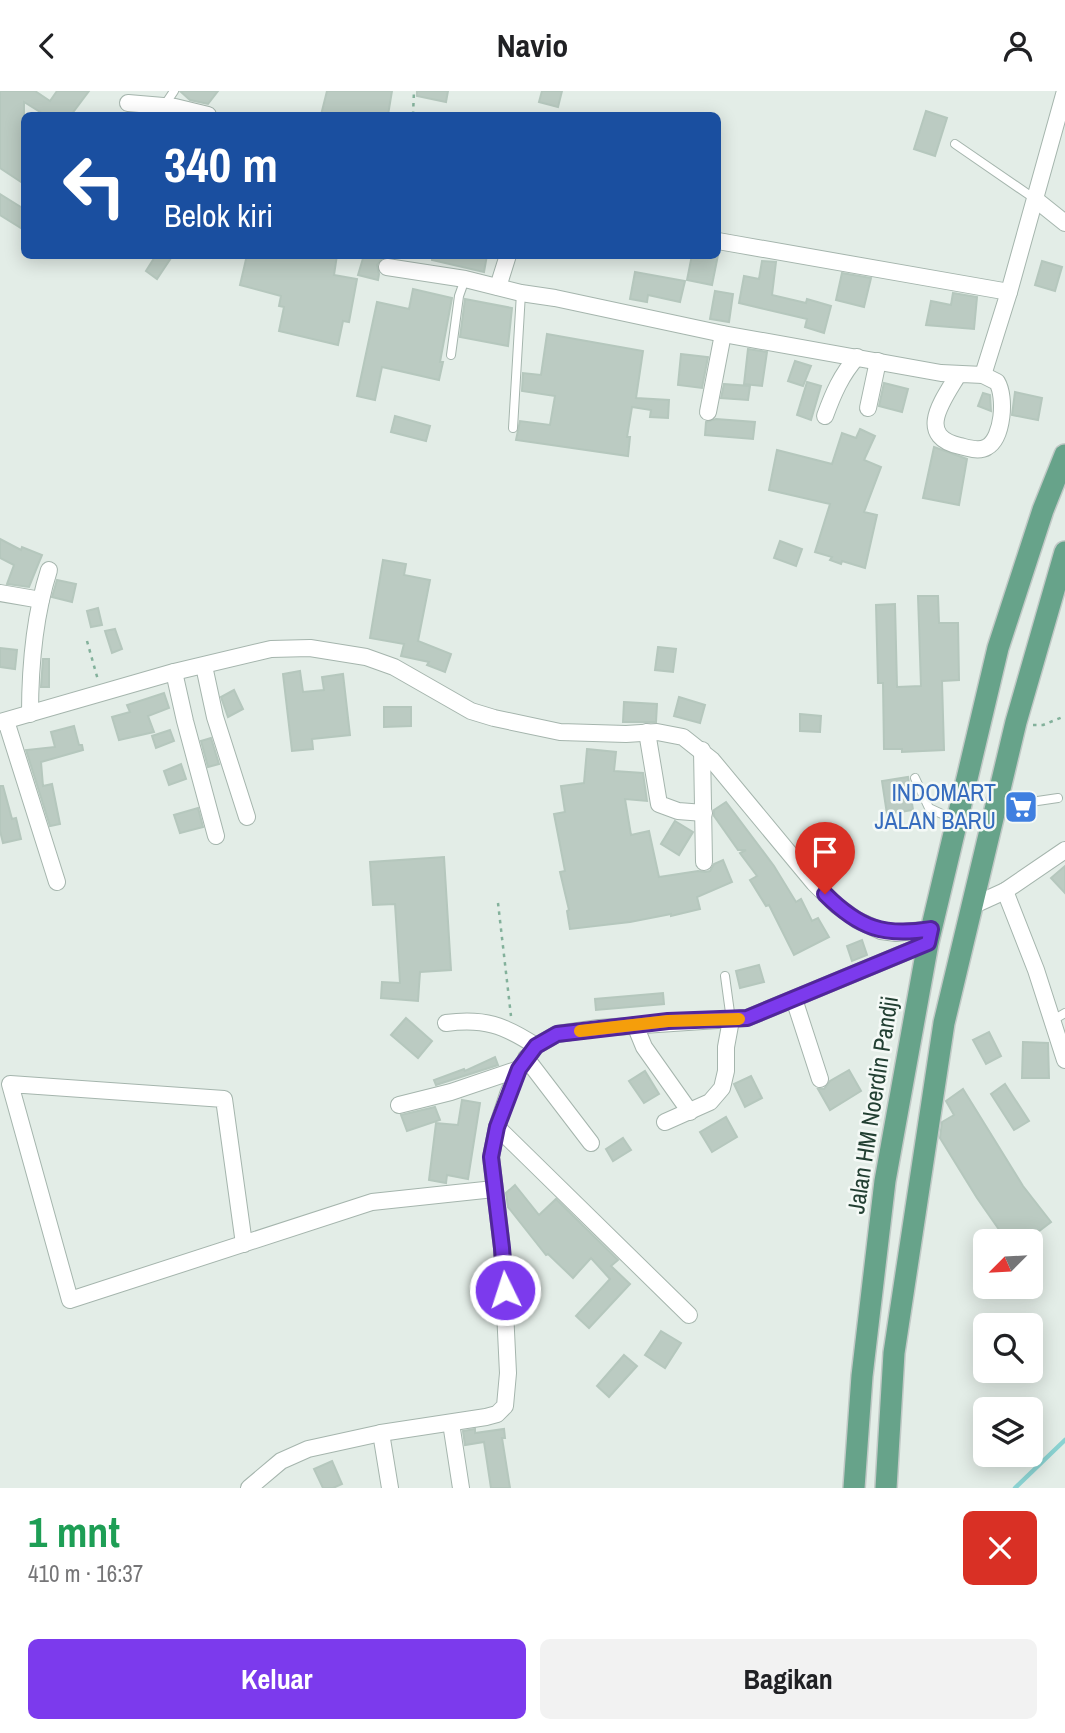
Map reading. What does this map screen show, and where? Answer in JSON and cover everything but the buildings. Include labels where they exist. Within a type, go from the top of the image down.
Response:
[{"type":"main road","name":"Jalan HM Noerdin Pandji","points":[[854,1488],[862,1376],[885,1181],[929,936],[998,648],[1043,510],[1065,455]]},
{"type":"main road","points":[[886,1488],[894,1353],[944,1023],[972,906],[1006,801],[1034,653],[1065,552]]},
{"type":"main road","points":[[913,1018],[944,1023]]},
{"type":"street","points":[[983,375],[1065,91]]},
{"type":"street","points":[[128,103],[164,106],[182,112]]},
{"type":"street","points":[[1035,199],[1065,223]]},
{"type":"street","points":[[721,242],[1009,292]]},
{"type":"street","points":[[498,287],[507,259]]},
{"type":"street","points":[[387,267],[465,279],[723,334],[958,375],[983,375],[997,382],[1002,391],[1004,407],[992,442],[981,449],[951,444],[940,439],[936,431],[938,413],[958,375]]},
{"type":"street","points":[[708,412],[723,334]]},
{"type":"street","points":[[825,416],[846,369],[857,357]]},
{"type":"street","points":[[868,408],[878,361]]},
{"type":"street","points":[[30,714],[34,631],[49,570]]},
{"type":"street","points":[[0,593],[41,600]]},
{"type":"street","points":[[57,882],[3,722],[148,682],[174,672],[271,649],[310,648],[366,657],[394,667],[471,711],[494,718],[560,732],[672,733],[683,737],[702,750],[731,781],[814,883],[836,905],[857,920],[881,931],[929,936]]},
{"type":"street","points":[[204,666],[215,717],[247,817]]},
{"type":"street","points":[[174,672],[216,836]]},
{"type":"street","points":[[647,732],[659,804],[678,811],[704,813]]},
{"type":"street","points":[[702,750],[704,862]]},
{"type":"street","points":[[972,906],[1005,891],[1065,850]]},
{"type":"street","points":[[1005,891],[1059,1016],[1065,1059]]},
{"type":"street","points":[[399,1105],[451,1092],[527,1058],[557,1034],[668,1021],[731,1020],[758,1014],[929,936]]},
{"type":"street","points":[[794,999],[820,1079]]},
{"type":"street","points":[[665,1122],[710,1102],[722,1088],[731,1020]]},
{"type":"street","points":[[446,1023],[485,1021],[513,1033],[527,1058],[591,1143]]},
{"type":"street","points":[[635,1025],[644,1047],[690,1112]]},
{"type":"street","points":[[249,1488],[281,1461],[298,1452],[381,1433],[497,1414],[505,1406],[506,1299],[491,1157],[497,1127],[527,1058]]},
{"type":"street","points":[[244,1244],[224,1099],[10,1084],[70,1300],[244,1244],[372,1202],[494,1189]]},
{"type":"street","points":[[497,1127],[689,1315]]},
{"type":"street","points":[[451,1423],[461,1488]]},
{"type":"street","points":[[381,1433],[390,1488]]},
{"type":"lane","points":[[164,106],[174,91]]},
{"type":"lane","points":[[955,144],[1035,199]]},
{"type":"lane","points":[[451,355],[459,296],[465,279]]},
{"type":"lane","points":[[513,428],[521,293]]},
{"type":"lane","points":[[915,778],[929,808],[958,821]]},
{"type":"lane","points":[[1006,801],[1024,803],[1058,798]]},
{"type":"lane","points":[[725,976],[731,1020]]},
{"type":"path","points":[[413,112],[414,91]]},
{"type":"path","points":[[87,641],[102,693]]},
{"type":"path","points":[[1032,725],[1040,726],[1065,716]]},
{"type":"path","points":[[498,903],[513,1033]]},
{"type":"waterway","points":[[1015,1488],[1065,1440]]},
{"type":"slow traffic","points":[[580,1031],[668,1021],[739,1019]]},
{"type":"place","name":"INDOMART JALAN BARU","points":[[1021,807]]},
{"type":"route","points":[[505,1290],[491,1157],[508,1094],[526,1058],[542,1041],[557,1034],[668,1021],[747,1018],[928,943],[931,929],[896,933],[870,928],[836,905],[825,894]]}]
